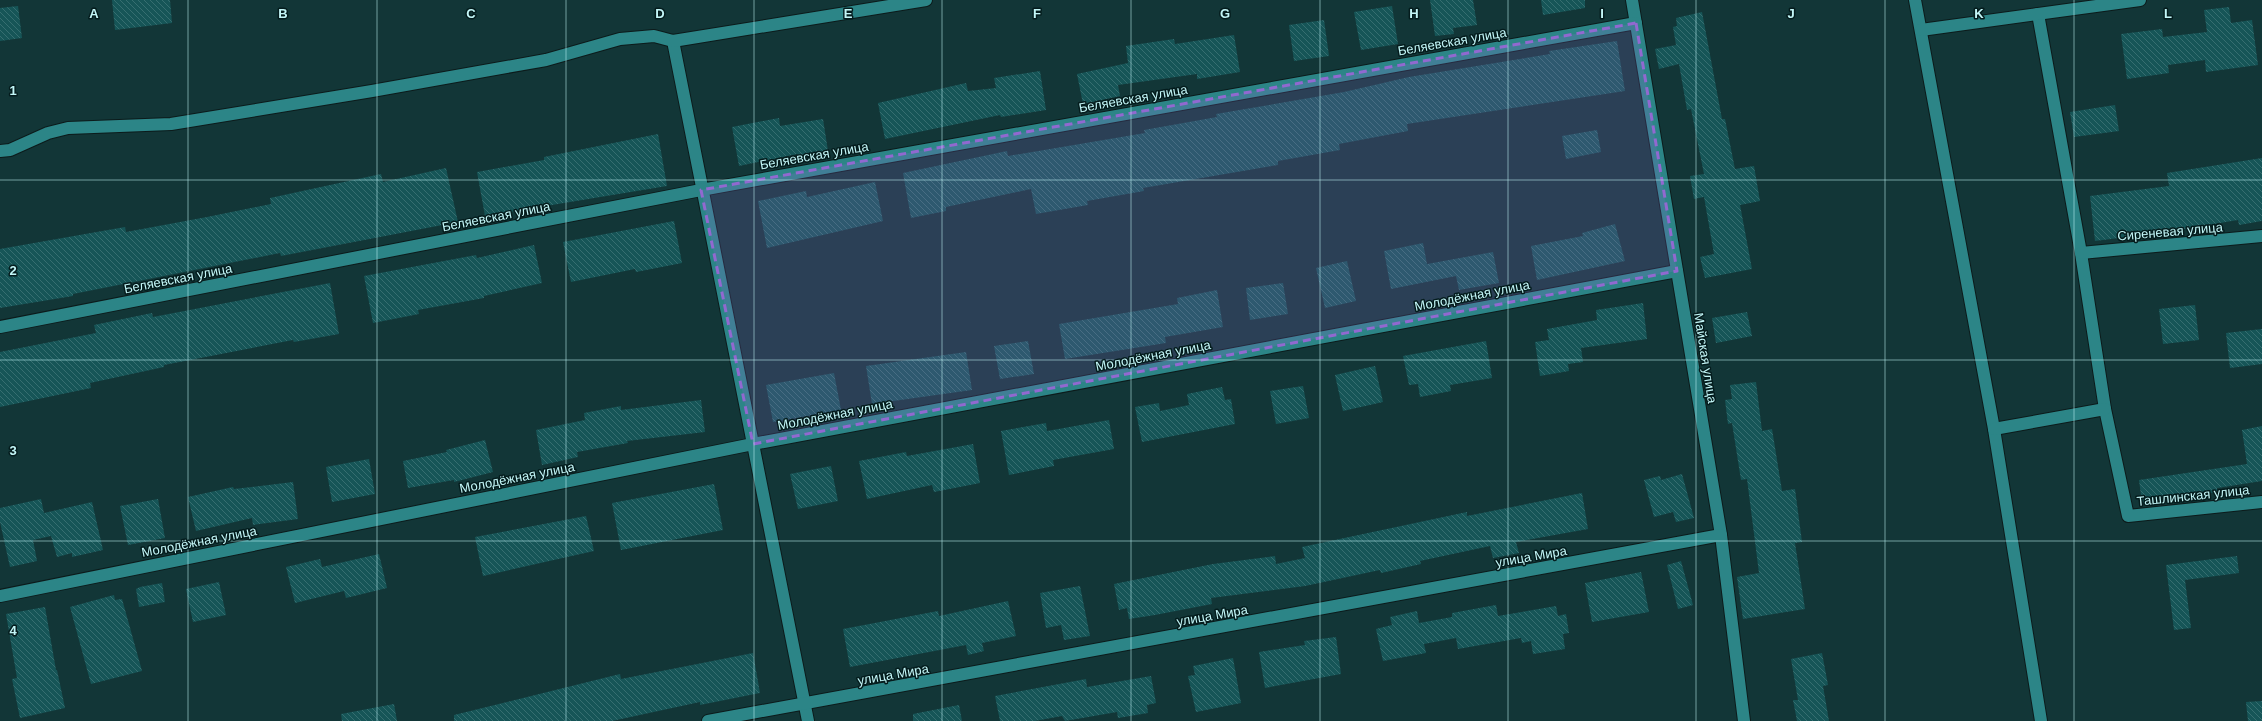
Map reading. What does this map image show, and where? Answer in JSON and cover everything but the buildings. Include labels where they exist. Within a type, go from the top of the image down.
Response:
[{"type":"street","points":[[0,151],[10,150],[48,133],[68,128],[171,124],[372,92],[546,60],[620,40],[654,36],[673,41],[926,0]]},
{"type":"street","name":"Майская улица","points":[[1632,0],[1721,535],[1744,721]]},
{"type":"street","points":[[1915,0],[1994,429],[2041,721]]},
{"type":"street","points":[[1921,30],[2140,0]]},
{"type":"street","points":[[1994,429],[2105,409],[2082,253],[2038,14]]},
{"type":"street","name":"Беляевская улица","points":[[0,327],[701,190],[1636,23]]},
{"type":"street","points":[[673,41],[701,190],[808,721]]},
{"type":"street","name":"Сиреневая улица","points":[[2082,253],[2262,236]]},
{"type":"street","name":"Молодёжная улица","points":[[0,596],[753,444],[1677,271]]},
{"type":"street","name":"Ташлинская улица","points":[[2105,409],[2128,516],[2262,502]]},
{"type":"street","name":"улица Мира","points":[[708,721],[1721,535]]},
{"type":"highlighted area","points":[[1636,23],[1677,271],[753,444],[701,190]]}]
